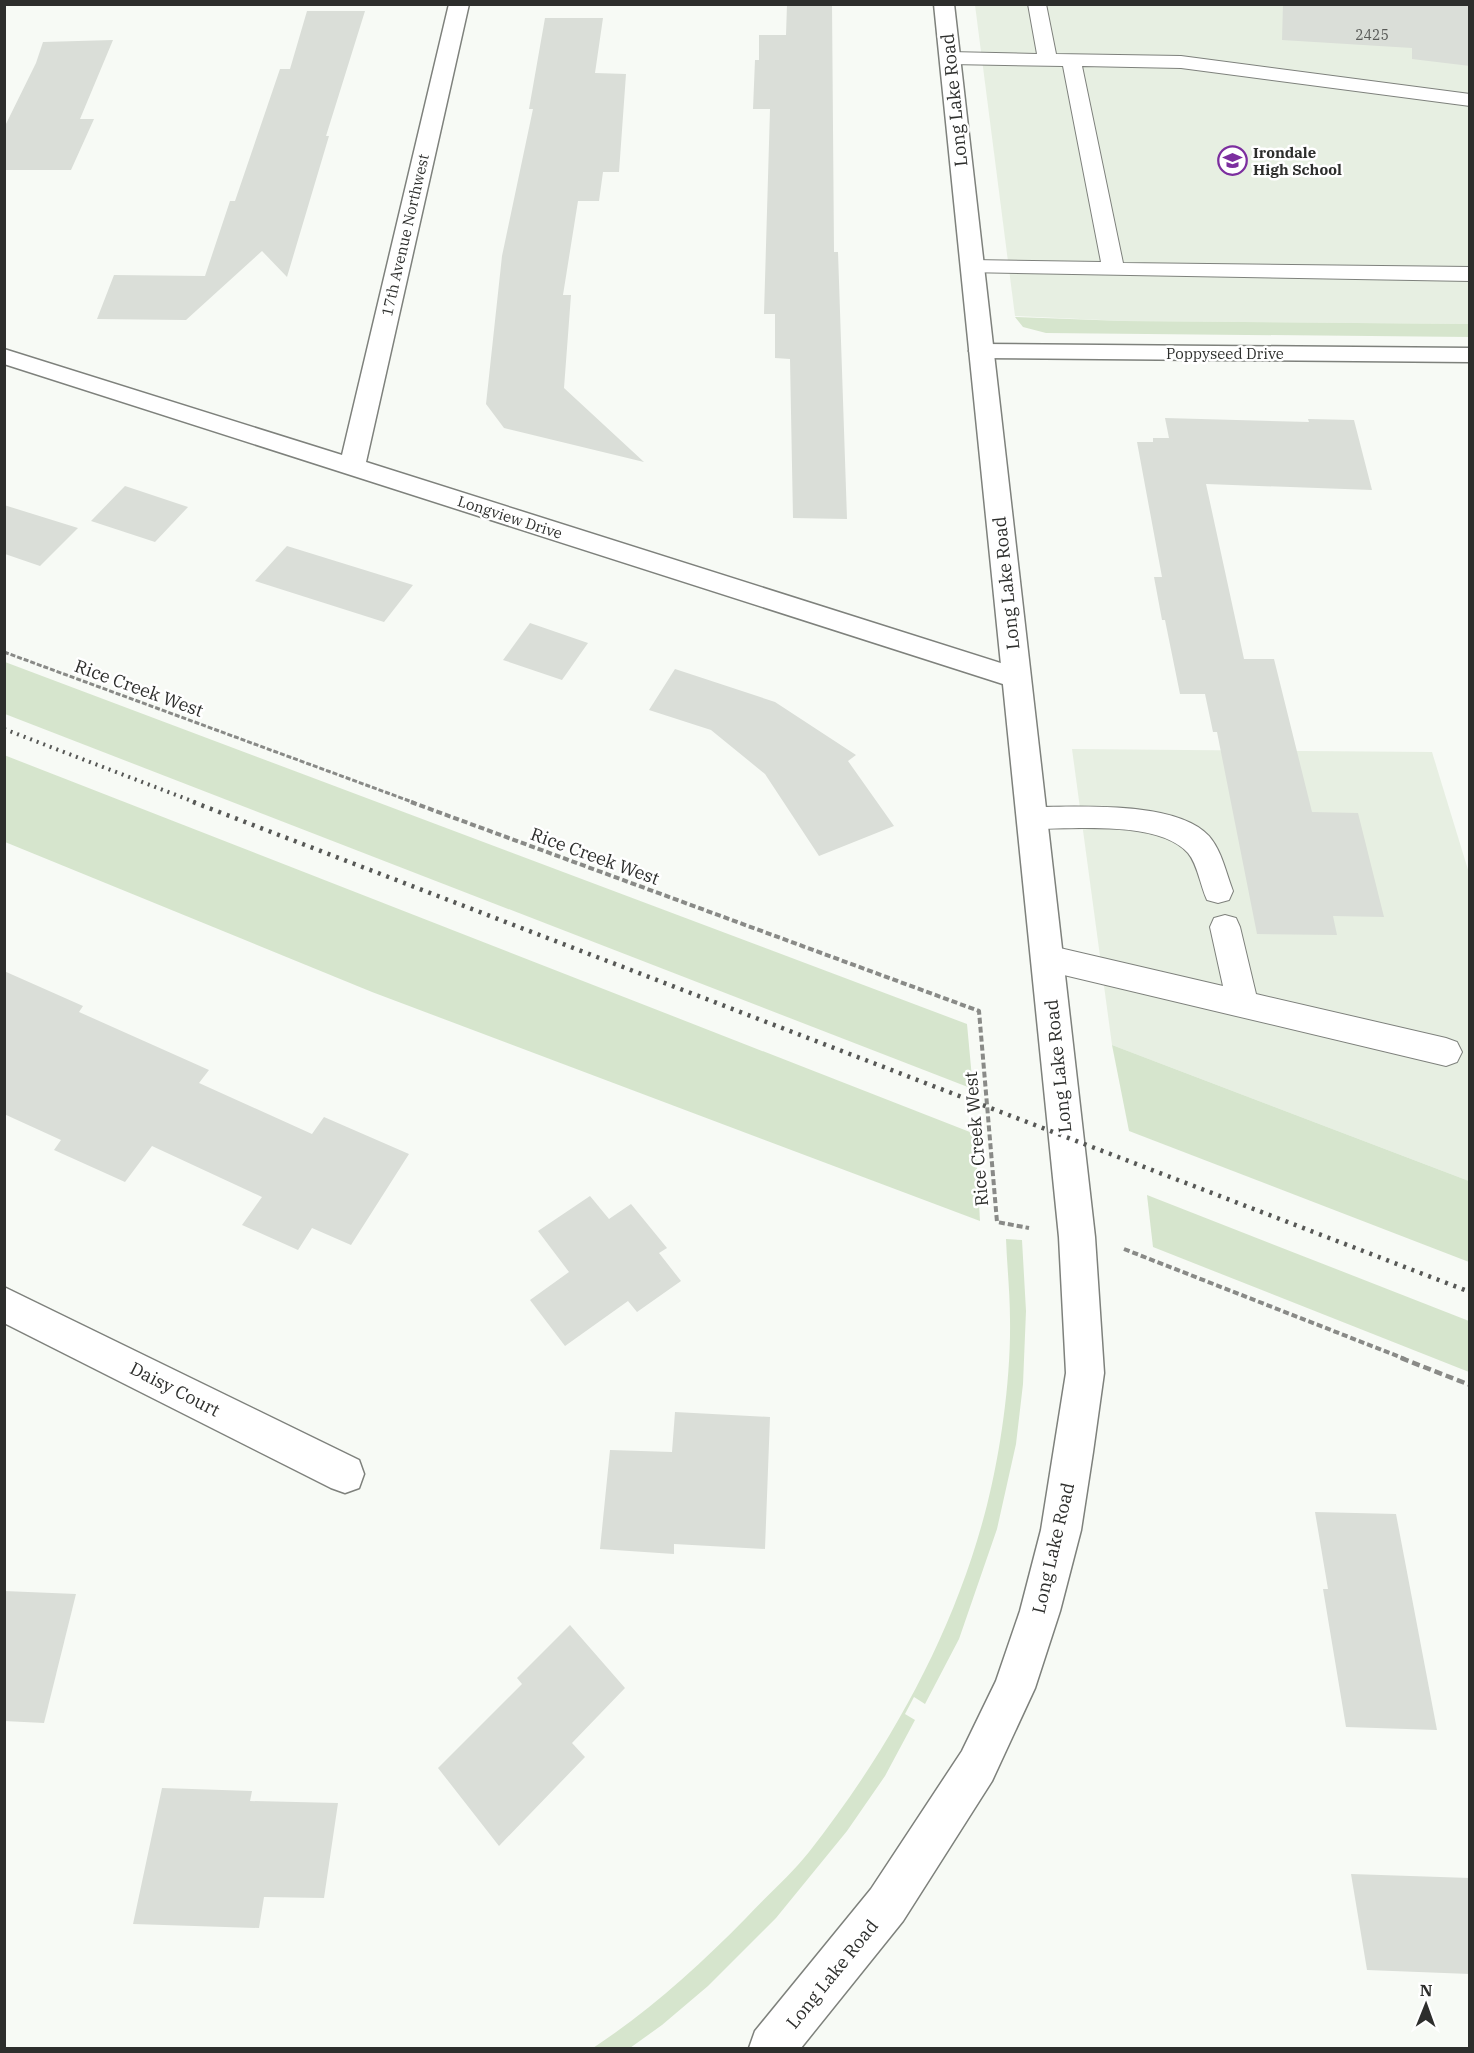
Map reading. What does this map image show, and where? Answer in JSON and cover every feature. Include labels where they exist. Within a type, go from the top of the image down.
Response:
[{"type":"street","name":"17th Avenue Northwest","points":[[352,466],[459,4]]},
{"type":"street","name":"Long Lake Road","points":[[772,2049],[887,1905],[977,1766],[1014,1688],[1040,1611],[1055,1553],[1074,1452],[1085,1373],[1077,1237],[944,4]]},
{"type":"street","name":"Poppyseed Drive","points":[[981,351],[1470,355]]},
{"type":"street","name":"Longview Drive","points":[[4,356],[1016,678]]},
{"type":"street","name":"Daisy Court","points":[[4,1304],[345,1474]]},
{"type":"lane","points":[[1038,4],[1047,58]]},
{"type":"lane","points":[[950,58],[1181,62],[1470,100]]},
{"type":"lane","points":[[1071,60],[1113,268]]},
{"type":"lane","points":[[972,267],[1470,274]]},
{"type":"lane","points":[[1031,818],[1152,821],[1175,828],[1188,834],[1206,856],[1218,891]]},
{"type":"lane","points":[[1225,927],[1243,1004]]},
{"type":"lane","points":[[1047,958],[1446,1052]]},
{"type":"path","name":"Rice Creek West","points":[[4,652],[979,1011],[997,1222]]},
{"type":"path","points":[[1135,1251],[1470,1385]]},
{"type":"shaded area","name":"Irondale High School","points":[[975,5],[1469,5],[1469,324],[1123,321],[1015,316]]},
{"type":"shaded area","points":[[1072,749],[1432,752],[1469,873],[1469,1181],[1112,1045]]},
{"type":"green space","points":[[1015,317],[1123,321],[1469,324],[1470,337],[1046,333],[1023,327]]},
{"type":"green space","points":[[5,662],[967,1024],[973,1089],[5,714]]},
{"type":"green space","points":[[4,755],[975,1134],[980,1221],[372,992],[5,842]]},
{"type":"green space","points":[[1112,1045],[1469,1181],[1469,1262],[1129,1131]]},
{"type":"green space","points":[[1147,1195],[1469,1321],[1469,1372],[1153,1247]]},
{"type":"green space","points":[[1006,1239],[1022,1240],[1026,1311],[1023,1384],[1016,1444],[997,1529],[959,1639],[925,1704],[914,1697],[905,1714],[915,1720],[885,1776],[847,1831],[776,1918],[708,1986],[662,2025],[630,2048],[593,2048],[634,2019],[692,1970],[802,1861],[866,1773],[916,1688],[957,1598],[987,1505],[997,1461],[1007,1389],[1010,1342]]},
{"type":"building","points":[[787,4],[832,4],[834,252],[838,252],[847,519],[793,518],[790,359],[775,358],[775,314],[764,314],[770,109],[753,109],[755,60],[759,60],[759,35],[786,35]]},
{"type":"building","points":[[1283,4],[1470,4],[1470,66],[1412,59],[1412,48],[1282,40]]},
{"type":"building","points":[[307,11],[365,11],[326,136],[329,136],[287,277],[262,251],[186,320],[97,319],[114,275],[205,276],[230,201],[235,201],[280,69],[290,69]]},
{"type":"building","points":[[545,18],[603,18],[595,73],[626,74],[619,172],[603,172],[599,201],[578,201],[563,295],[571,295],[564,388],[644,462],[504,428],[486,404],[502,256],[533,109],[529,109]]},
{"type":"building","points":[[113,40],[80,119],[94,119],[71,170],[4,170],[4,128],[36,63],[43,42]]},
{"type":"building","points":[[1165,418],[1309,422],[1308,419],[1354,420],[1372,490],[1206,484],[1244,659],[1274,659],[1312,812],[1358,813],[1384,917],[1333,916],[1337,935],[1257,934],[1217,732],[1213,732],[1205,694],[1180,694],[1154,577],[1162,577],[1137,442],[1153,442],[1153,438],[1169,438]]},
{"type":"building","points":[[125,486],[188,507],[155,542],[91,521]]},
{"type":"building","points":[[4,505],[78,528],[40,566],[5,554]]},
{"type":"building","points":[[287,546],[413,585],[384,622],[255,581]]},
{"type":"building","points":[[530,623],[588,643],[562,680],[503,660]]},
{"type":"building","points":[[675,669],[775,702],[856,755],[848,761],[894,826],[819,856],[765,774],[711,730],[649,710]]},
{"type":"building","points":[[4,971],[83,1006],[79,1012],[209,1070],[199,1083],[312,1134],[324,1117],[409,1154],[351,1245],[312,1228],[298,1250],[242,1225],[262,1197],[152,1146],[125,1182],[54,1150],[61,1140],[4,1114]]},
{"type":"building","points":[[590,1196],[609,1219],[631,1204],[667,1248],[659,1253],[681,1281],[637,1312],[628,1301],[565,1346],[530,1300],[569,1272],[538,1231]]},
{"type":"building","points":[[675,1412],[770,1417],[765,1549],[674,1544],[674,1554],[600,1549],[610,1450],[672,1452]]},
{"type":"building","points":[[1315,1512],[1396,1514],[1437,1730],[1346,1727],[1323,1589],[1328,1589]]},
{"type":"building","points":[[4,1591],[76,1594],[44,1723],[4,1721]]},
{"type":"building","points":[[570,1625],[625,1688],[572,1743],[585,1757],[499,1846],[438,1768],[522,1684],[517,1678]]},
{"type":"building","points":[[162,1788],[252,1791],[250,1801],[338,1803],[324,1898],[264,1897],[259,1928],[133,1924]]},
{"type":"building","points":[[1351,1874],[1470,1878],[1470,1974],[1367,1970]]},
{"type":"railway","points":[[4,729],[197,803]]},
{"type":"railway","points":[[193,802],[1470,1292]]},
{"type":"place","name":"Irondale High School","points":[[1232,161]]}]
